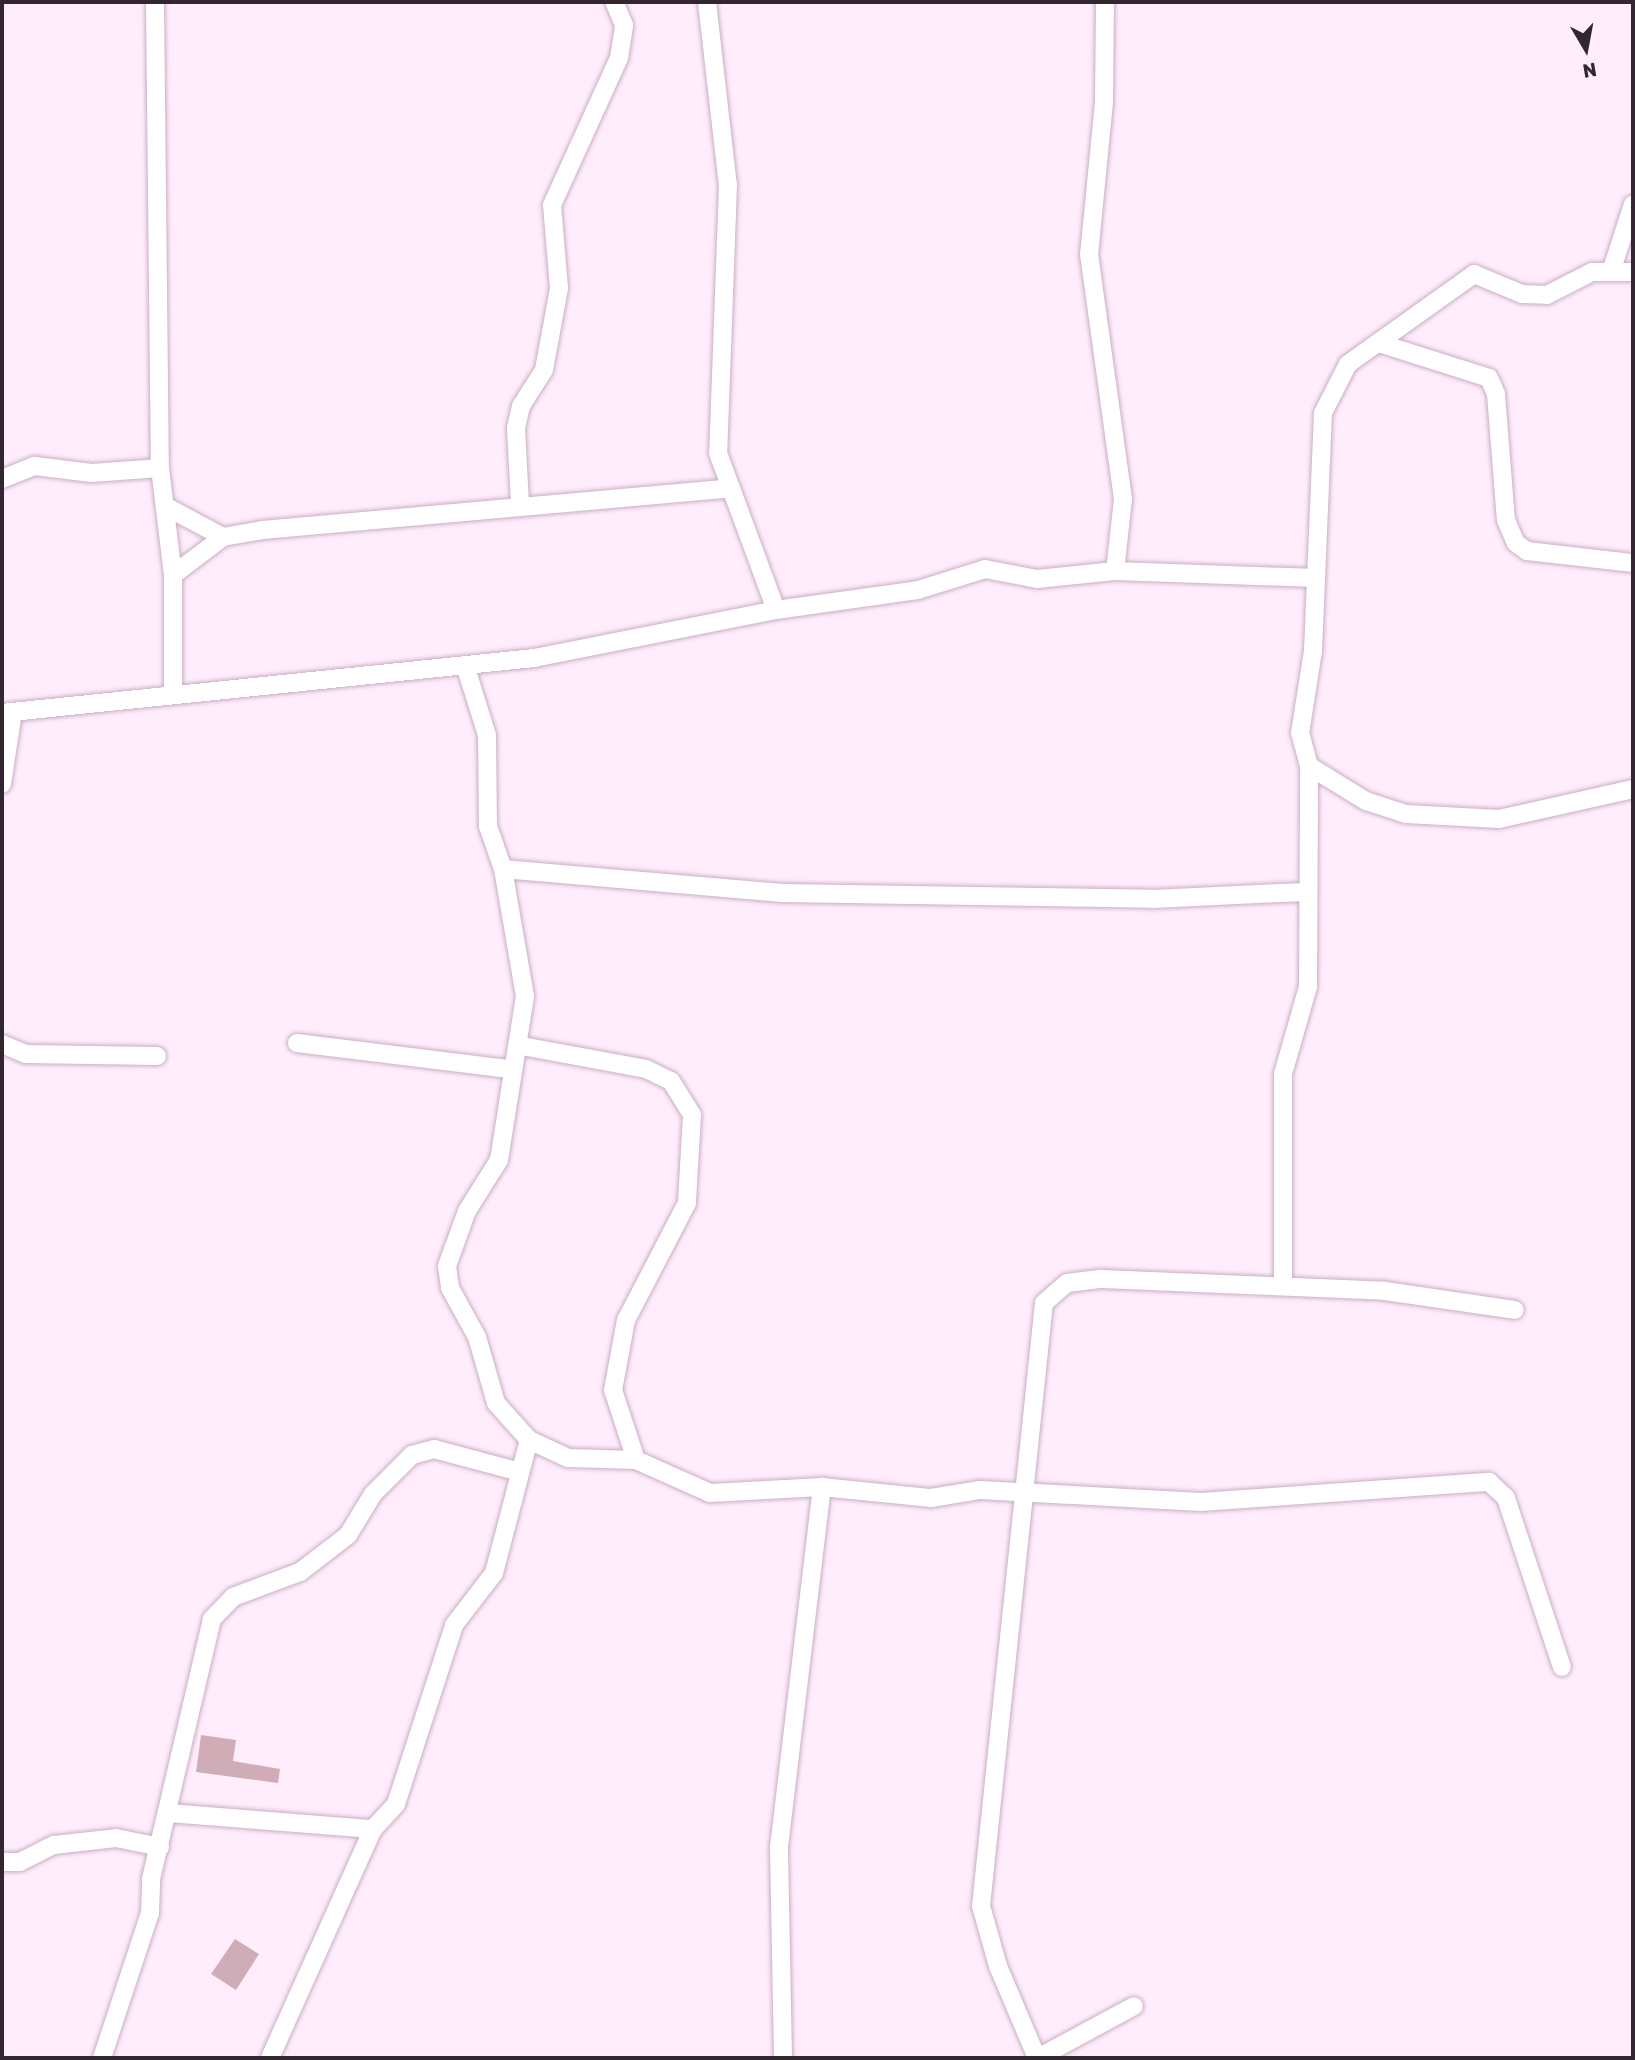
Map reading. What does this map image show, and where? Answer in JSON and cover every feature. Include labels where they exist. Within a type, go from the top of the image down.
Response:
[{"type":"street","points":[[155,2],[160,468],[173,575],[173,694]]},
{"type":"street","points":[[520,503],[516,428],[521,405],[544,370],[559,288],[552,205],[619,58],[624,25],[614,2]]},
{"type":"street","points":[[707,2],[728,185],[718,453],[776,610]]},
{"type":"street","points":[[1105,2],[1104,102],[1089,254],[1123,499],[1115,571]]},
{"type":"street","points":[[1612,269],[1633,204]]},
{"type":"street","points":[[1283,1283],[1283,1074],[1308,987],[1304,892],[1308,766],[1301,710],[1313,651],[1323,413],[1348,364],[1382,344],[1474,274],[1522,293],[1547,295],[1612,269],[1633,272]]},
{"type":"street","points":[[1382,344],[1489,378],[1496,394],[1506,520],[1516,543],[1527,551],[1633,563]]},
{"type":"street","points":[[2,479],[35,466],[92,473],[160,468]]},
{"type":"street","points":[[173,575],[223,537],[520,503],[731,488]]},
{"type":"street","points":[[165,506],[223,537]]},
{"type":"street","points":[[2,784],[8,712],[534,659],[776,610],[918,590],[985,569],[1037,579],[1115,571],[1316,578]]},
{"type":"street","points":[[465,665],[486,736],[488,826],[503,869],[523,974],[522,1046],[509,1069],[499,1160],[467,1211],[447,1266],[496,1403],[529,1440],[568,1458],[636,1460],[710,1493],[822,1487],[931,1498],[980,1490],[1201,1502],[1489,1482],[1506,1498],[1562,1667]]},
{"type":"street","points":[[1308,766],[1366,801],[1406,814],[1499,819],[1633,789]]},
{"type":"street","points":[[503,869],[782,893],[1153,899],[1304,892]]},
{"type":"street","points":[[297,1043],[509,1069]]},
{"type":"street","points":[[2,1044],[25,1054],[157,1056]]},
{"type":"street","points":[[522,1046],[646,1069],[671,1082],[692,1115],[687,1202],[626,1320],[613,1390],[622,1433],[636,1460]]},
{"type":"street","points":[[1134,2006],[1038,2058],[998,1966],[981,1906],[1021,1492],[1044,1303],[1067,1283],[1283,1283],[1515,1310]]},
{"type":"street","points":[[270,2058],[373,1829],[396,1804],[454,1625],[494,1573],[529,1440]]},
{"type":"street","points":[[102,2058],[150,1913],[160,1847],[212,1619],[233,1597],[300,1572],[348,1535],[373,1494],[412,1455],[434,1449],[520,1472]]},
{"type":"street","points":[[783,2058],[779,1847],[822,1487]]},
{"type":"street","points":[[168,1813],[373,1829]]},
{"type":"street","points":[[2,1861],[20,1862],[54,1845],[116,1838],[160,1847]]},
{"type":"building","points":[[201,1735],[236,1740],[233,1761],[280,1769],[278,1783],[196,1772]]},
{"type":"building","points":[[235,1939],[259,1954],[236,1990],[211,1974]]}]
